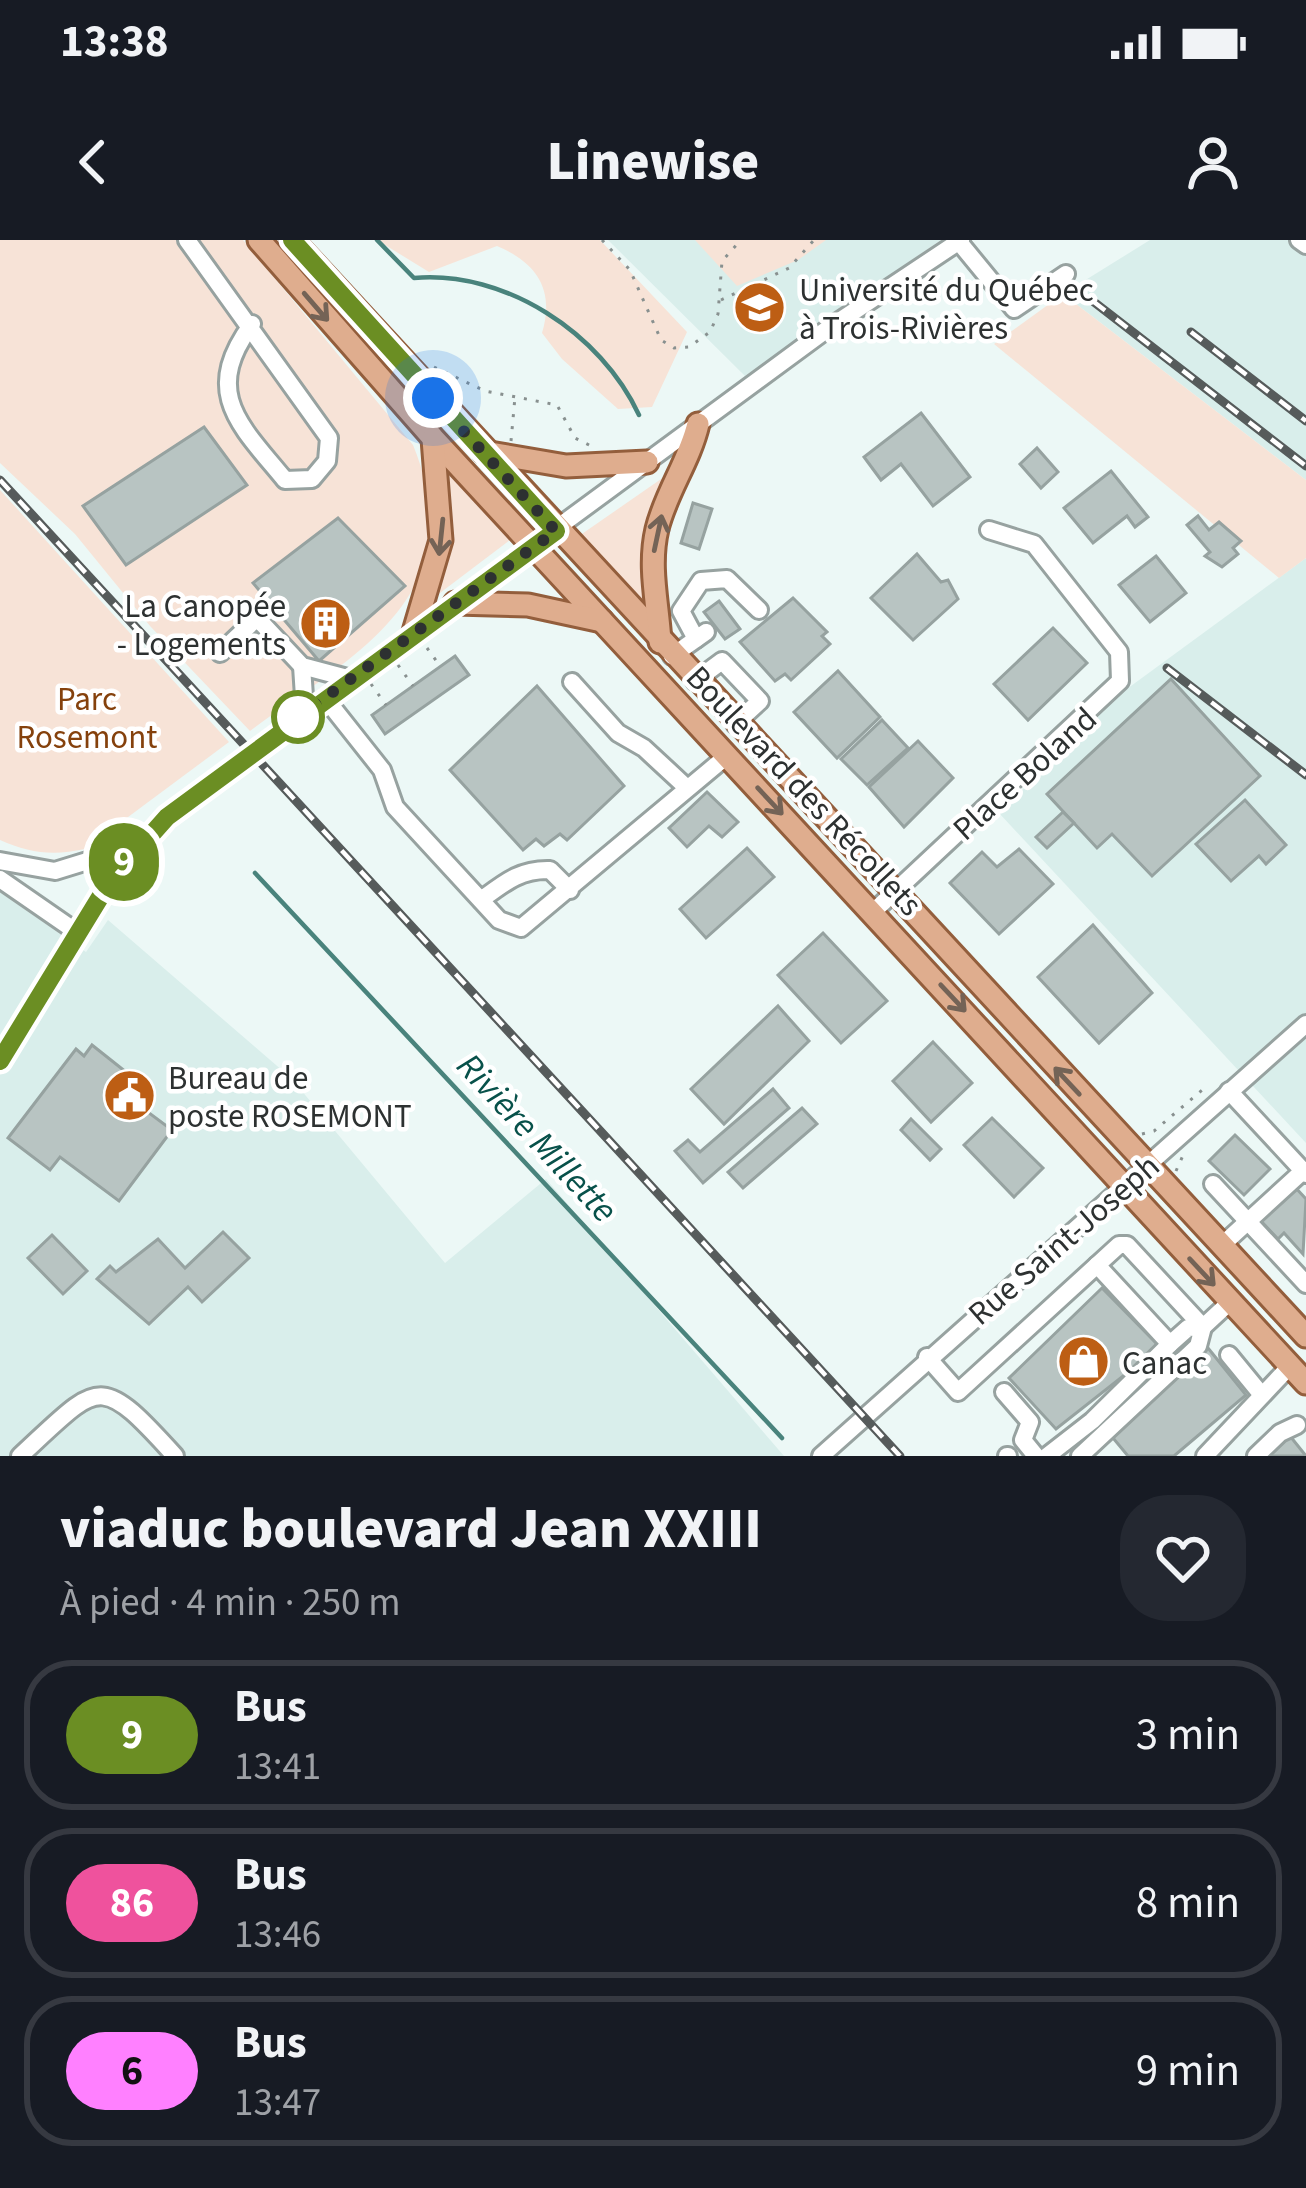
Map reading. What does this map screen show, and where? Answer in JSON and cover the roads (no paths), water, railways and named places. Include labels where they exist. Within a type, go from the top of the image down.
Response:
[{"type":"main road","name":"Boulevard des Récollets","points":[[259,240],[433,438],[1298,1375]]},
{"type":"main road","name":"Boulevard des Récollets","points":[[292,240],[556,531],[1306,1336]]},
{"type":"main road","points":[[666,649],[655,543],[667,501],[689,461],[698,424]]},
{"type":"main road","points":[[419,641],[441,540],[433,438]]},
{"type":"main road","points":[[484,452],[566,466],[647,462]]},
{"type":"main road","points":[[455,603],[528,604],[603,621]]},
{"type":"street","points":[[187,240],[252,324],[329,438],[327,461],[312,479],[285,480],[229,411],[228,375],[236,346],[252,324]]},
{"type":"street","points":[[2,1055],[137,846],[206,784],[351,679],[419,641],[455,603],[698,424],[960,241],[1014,309],[1066,274]]},
{"type":"street","name":"Place Boland","points":[[873,912],[1120,681],[1119,652],[1034,544],[989,530]]},
{"type":"street","points":[[666,649],[701,635],[680,614],[688,593],[704,580],[727,579],[759,610]]},
{"type":"street","points":[[220,653],[257,618],[302,666],[351,679]]},
{"type":"street","points":[[695,681],[722,661],[760,701],[735,724]]},
{"type":"street","points":[[302,666],[305,712]]},
{"type":"street","points":[[572,682],[618,733],[644,748],[686,787]]},
{"type":"street","points":[[325,698],[382,770],[395,807],[499,920],[521,928],[728,755]]},
{"type":"street","points":[[0,861],[55,871],[137,846]]},
{"type":"street","points":[[481,899],[510,878],[536,870],[550,870],[570,890]]},
{"type":"street","points":[[0,879],[78,933]]},
{"type":"street","name":"Rue Saint-Joseph","points":[[821,1456],[1306,1024]]},
{"type":"street","points":[[1221,1246],[1305,1172],[1228,1091]]},
{"type":"street","points":[[1213,1184],[1306,1286],[1282,1311]]},
{"type":"street","points":[[927,1357],[958,1392],[1119,1244],[1127,1245],[1203,1327]]},
{"type":"street","points":[[1097,1265],[1170,1344]]},
{"type":"street","points":[[1047,1456],[1198,1346],[1203,1327],[1230,1302]]},
{"type":"street","points":[[1063,1440],[1078,1456],[1143,1385],[1170,1344],[1188,1328],[1203,1327]]},
{"type":"street","points":[[1229,1355],[1261,1394]]},
{"type":"street","points":[[1205,1456],[1239,1424],[1261,1394],[1298,1375]]},
{"type":"street","points":[[1004,1392],[1030,1422],[1023,1440],[1036,1456]]},
{"type":"street","points":[[20,1456],[84,1396],[106,1393],[128,1404],[176,1456]]},
{"type":"street","points":[[1256,1456],[1280,1433],[1303,1426]]},
{"type":"waterway","name":"Rivière Millette","points":[[377,240],[414,278],[482,284],[546,313],[601,358],[639,415]]},
{"type":"waterway","name":"Rivière Millette","points":[[255,873],[782,1438]]},
{"type":"railway","points":[[1094,302],[1306,466]]},
{"type":"railway","points":[[1191,332],[1306,421]]},
{"type":"railway","points":[[0,480],[900,1456]]},
{"type":"railway","points":[[1167,668],[1306,775]]},
{"type":"place","name":"Université du Québec à Trois-Rivières","points":[[760,308]]},
{"type":"place","name":"La Canopée - Logements","points":[[325,624]]},
{"type":"place","name":"Bureau de poste ROSEMONT","points":[[129,1096]]},
{"type":"place","name":"Canac","points":[[1083,1362]]},
{"type":"park label","name":"Parc Rosemont","points":[[87,717]]}]
